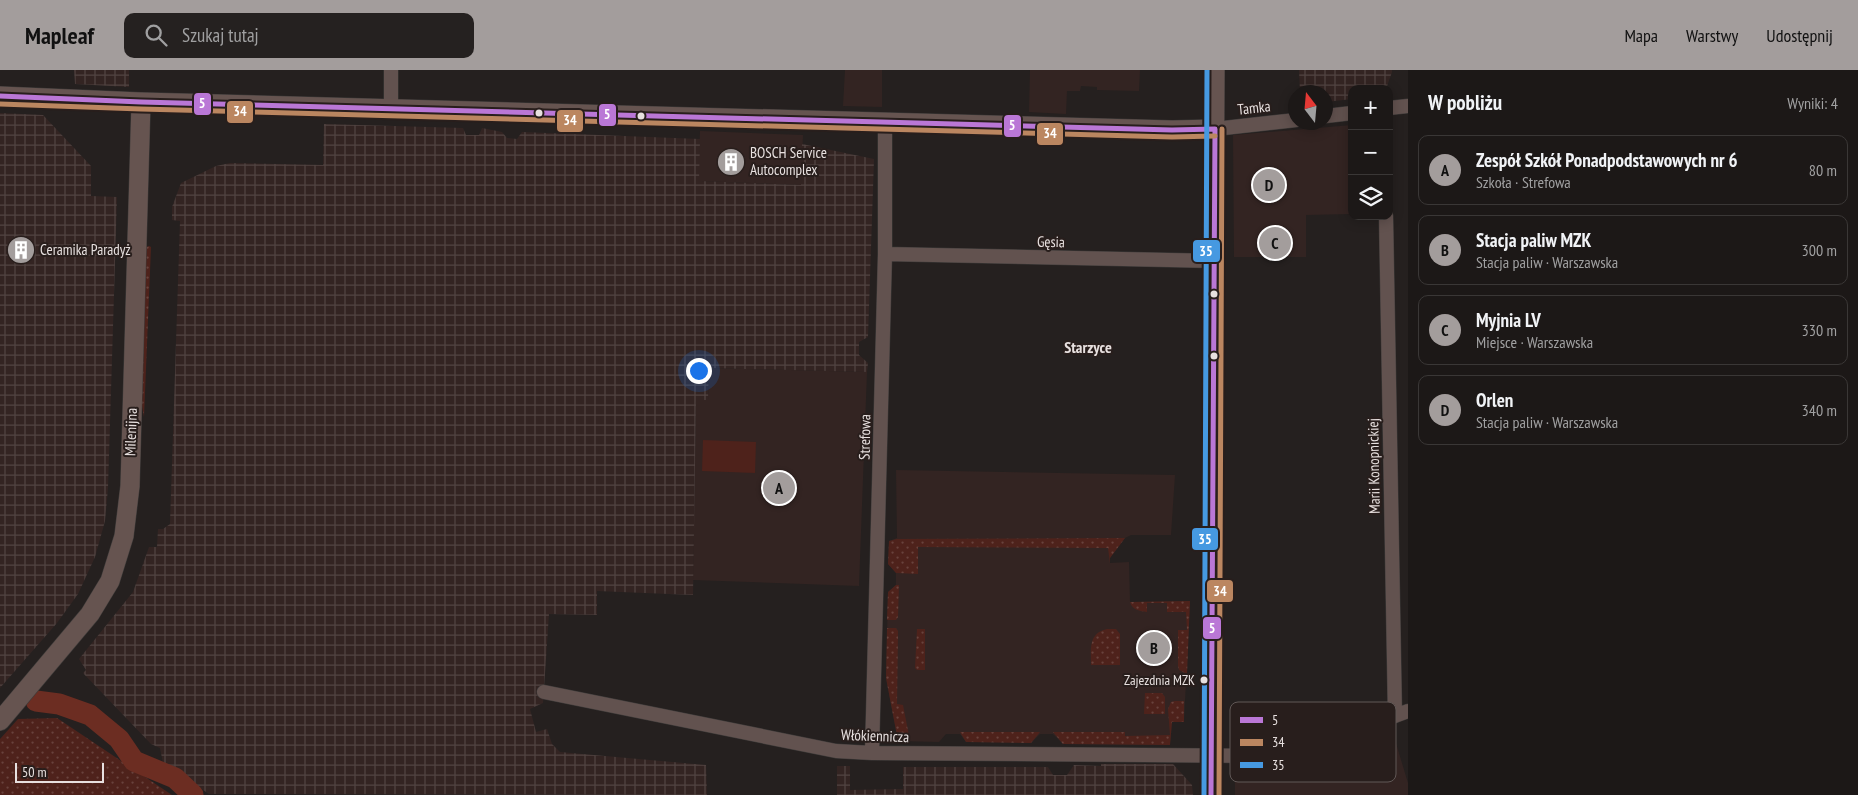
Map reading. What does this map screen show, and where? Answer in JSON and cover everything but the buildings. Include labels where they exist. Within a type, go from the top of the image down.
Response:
[{"type":"main road","points":[[1211,795],[1216,261],[1215,70]]},
{"type":"main road","points":[[0,96],[141,102],[1172,130],[1215,129]]},
{"type":"main road","name":"Milenijna","points":[[0,721],[90,614],[110,581],[120,553],[130,486],[141,102]]},
{"type":"street","points":[[391,70],[391,108]]},
{"type":"street","points":[[1393,108],[1408,106]]},
{"type":"street","points":[[1333,115],[1348,113]]},
{"type":"street","name":"Tamka","points":[[1215,129],[1288,121]]},
{"type":"street","name":"Strefowa","points":[[872,753],[885,254],[885,122]]},
{"type":"street","name":"Marii Konopnickiej","points":[[1386,220],[1402,714]]},
{"type":"street","name":"Gęsia","points":[[885,254],[1216,261]]},
{"type":"street","name":"Włókiennicza","points":[[544,692],[836,751],[872,753],[1230,755]]},
{"type":"shaded area","points":[[74,70],[129,70],[129,87],[75,84]]},
{"type":"shaded area","points":[[845,70],[882,70],[882,107],[843,106]]},
{"type":"shaded area","points":[[1030,70],[1140,70],[1139,91],[1097,90],[1097,87],[1081,86],[1080,91],[1067,91],[1066,114],[1029,112]]},
{"type":"shaded area","points":[[1299,70],[1392,70],[1387,85],[1348,85],[1348,99],[1333,101],[1333,85],[1300,85]]},
{"type":"shaded area","name":"Ceramika Paradyż","points":[[0,113],[43,115],[91,166],[91,196],[117,197],[108,488],[105,521],[95,557],[78,594],[57,623],[0,688]]},
{"type":"shaded area","points":[[324,124],[463,128],[466,135],[479,135],[482,128],[502,132],[507,138],[517,139],[522,132],[700,139],[699,181],[801,185],[802,144],[874,159],[868,337],[859,342],[859,355],[868,363],[867,372],[709,368],[708,400],[696,400],[693,595],[597,591],[597,615],[549,614],[543,703],[530,709],[536,732],[547,729],[552,744],[560,752],[706,765],[707,795],[209,794],[163,763],[160,748],[151,744],[83,673],[86,670],[79,659],[133,592],[149,547],[157,547],[158,529],[163,529],[170,524],[180,221],[172,220],[172,207],[181,183],[216,166],[230,163],[323,165]]},
{"type":"shaded area","points":[[1348,125],[1348,214],[1306,215],[1306,257],[1234,257],[1233,135],[1292,130],[1333,130],[1333,127]]},
{"type":"shaded area","points":[[700,131],[803,135],[801,185],[698,181]]},
{"type":"shaded area","points":[[151,247],[144,417],[139,390],[144,248]]},
{"type":"shaded area","points":[[709,368],[867,372],[859,586],[693,580],[696,400],[708,399]]},
{"type":"shaded area","points":[[703,440],[756,442],[755,473],[702,471]]},
{"type":"shaded area","points":[[896,470],[1175,475],[1171,535],[1131,535],[1125,538],[1110,558],[1110,563],[1129,562],[1130,602],[1190,601],[1184,722],[1172,722],[1170,745],[1063,744],[1053,734],[1040,734],[1031,743],[966,742],[960,734],[946,734],[939,742],[898,741],[886,678],[888,592],[896,585],[896,573],[888,564],[889,541],[897,538]]},
{"type":"shaded area","points":[[1125,538],[1110,558],[1110,563],[1108,548],[918,547],[918,574],[896,573],[888,564],[889,541],[897,539]]},
{"type":"shaded area","points":[[896,585],[899,585],[898,617],[896,620],[887,620],[888,592]]},
{"type":"shaded area","points":[[1190,601],[1187,674],[1179,670],[1178,666],[1178,630],[1187,630],[1186,612],[1167,612],[1167,603],[1147,603],[1147,612],[1134,608],[1130,602]]},
{"type":"shaded area","points":[[887,628],[896,628],[898,631],[897,704],[903,705],[910,741],[898,741],[886,678]]},
{"type":"shaded area","points":[[917,629],[925,629],[925,670],[917,670],[915,668]]},
{"type":"shaded area","points":[[1107,629],[1116,629],[1120,634],[1120,665],[1091,665],[1091,648],[1094,638],[1096,634]]},
{"type":"shaded area","points":[[1145,693],[1162,693],[1165,697],[1165,714],[1144,714]]},
{"type":"shaded area","points":[[1184,701],[1184,722],[1172,722],[1170,745],[1063,744],[1053,732],[1125,732],[1125,736],[1170,735],[1168,709],[1171,702]]},
{"type":"shaded area","points":[[57,718],[172,795],[0,795],[0,739],[18,719]]},
{"type":"shaded area","points":[[960,732],[1040,732],[1031,743],[966,742]]},
{"type":"shaded area","points":[[1396,743],[1408,783],[1408,795],[1235,795],[1235,782],[1396,782]]},
{"type":"shaded area","points":[[1101,764],[1173,764],[1192,785],[1193,795],[837,795],[837,766],[850,766],[850,790],[903,789],[903,767],[1048,767],[1053,775],[1067,775],[1074,765],[1101,766]]},
{"type":"waterway","points":[[36,701],[59,704],[90,715],[119,739],[134,761],[175,778],[193,795]]},
{"type":"transit line","name":"35","points":[[1204,795],[1207,70]]},
{"type":"transit line","name":"5","points":[[0,96],[141,102],[1172,130],[1215,129]]},
{"type":"transit line","name":"34","points":[[0,104],[1172,137],[1215,136]]},
{"type":"transit line","name":"5","points":[[1211,795],[1215,129]]},
{"type":"transit line","name":"34","points":[[1219,795],[1222,129]]},
{"type":"place","name":"BOSCH Service Autocomplex","points":[[731,162]]},
{"type":"place","name":"Orlen","points":[[1269,185]]},
{"type":"place","name":"Myjnia LV","points":[[1275,243]]},
{"type":"place","name":"Ceramika Paradyż","points":[[21,250]]},
{"type":"place","name":"Zespół Szkół Ponadpodstawowych nr 6","points":[[779,488]]},
{"type":"place","name":"Stacja paliw MZK","points":[[1154,648]]},
{"type":"place","name":"Zajezdnia MZK","points":[[1204,680]]},
{"type":"district","name":"Starzyce","points":[[1088,347]]}]
